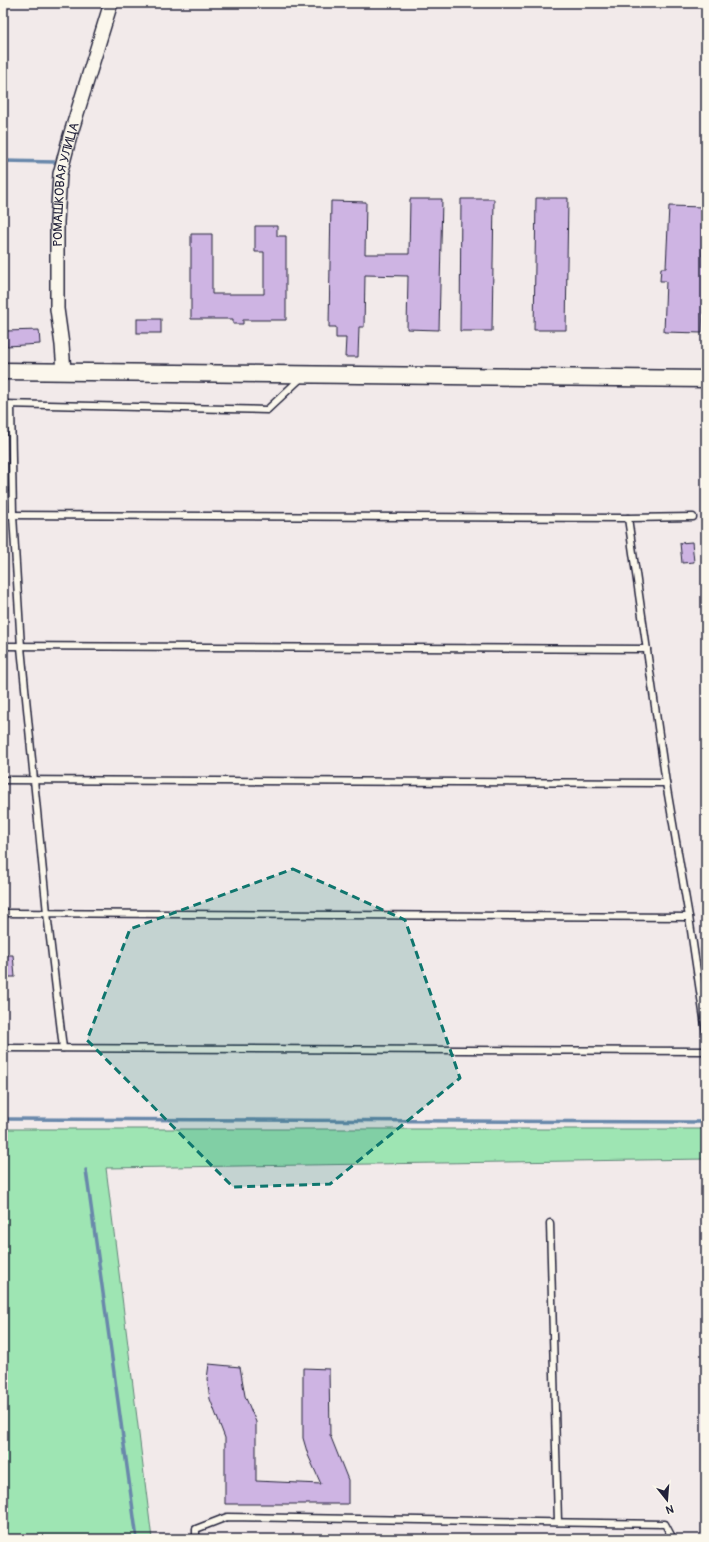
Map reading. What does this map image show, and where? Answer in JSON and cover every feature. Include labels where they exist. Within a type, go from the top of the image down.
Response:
[{"type":"street","name":"РОМАШКОВАЯ УЛИЦА","points":[[64,371],[57,309],[57,222],[60,174],[70,136],[111,3]]},
{"type":"street","points":[[3,370],[706,379]]},
{"type":"lane","points":[[3,404],[266,410],[305,374]]},
{"type":"lane","points":[[11,405],[13,515],[21,646],[33,780],[63,1048]]},
{"type":"lane","points":[[3,515],[693,517]]},
{"type":"lane","points":[[628,518],[666,783],[689,917],[706,1032]]},
{"type":"lane","points":[[3,646],[647,649]]},
{"type":"lane","points":[[3,780],[666,783]]},
{"type":"lane","points":[[3,913],[689,917]]},
{"type":"lane","points":[[3,1048],[706,1051]]},
{"type":"lane","points":[[550,1223],[558,1522]]},
{"type":"lane","points":[[196,1539],[196,1529],[227,1517],[665,1524],[673,1539]]},
{"type":"highlighted area","points":[[293,869],[405,920],[460,1078],[330,1184],[233,1187],[87,1040],[130,929]]},
{"type":"green space","points":[[3,1129],[706,1129],[706,1159],[106,1168],[152,1539],[3,1539]]},
{"type":"building","points":[[536,198],[568,198],[566,330],[534,330]]},
{"type":"building","points":[[410,199],[442,199],[439,330],[407,329],[408,276],[365,275],[364,327],[359,327],[358,357],[345,357],[346,338],[336,338],[336,327],[329,327],[331,201],[366,202],[365,254],[409,254]]},
{"type":"building","points":[[461,199],[494,199],[492,331],[460,331]]},
{"type":"building","points":[[669,206],[704,207],[702,256],[706,257],[706,280],[704,280],[702,333],[664,332],[666,281],[660,281],[661,268],[666,268]]},
{"type":"building","points":[[255,226],[277,226],[277,236],[286,236],[286,320],[243,320],[243,324],[233,324],[233,319],[191,319],[191,234],[212,234],[212,294],[264,294],[264,252],[255,252]]},
{"type":"building","points":[[137,319],[161,319],[161,333],[137,333]]},
{"type":"building","points":[[39,330],[40,344],[7,346],[6,331]]},
{"type":"building","points":[[692,542],[694,562],[682,563],[680,543]]},
{"type":"building","points":[[3,955],[13,955],[15,977],[3,977]]},
{"type":"building","points":[[209,1364],[240,1367],[245,1396],[256,1422],[256,1481],[321,1484],[308,1455],[303,1438],[303,1368],[329,1369],[330,1435],[348,1480],[348,1504],[225,1504],[225,1438],[210,1399],[207,1379]]},
{"type":"waterway","points":[[3,161],[55,162]]},
{"type":"waterway","points":[[3,1119],[706,1122]]},
{"type":"waterway","points":[[86,1170],[137,1539]]}]
